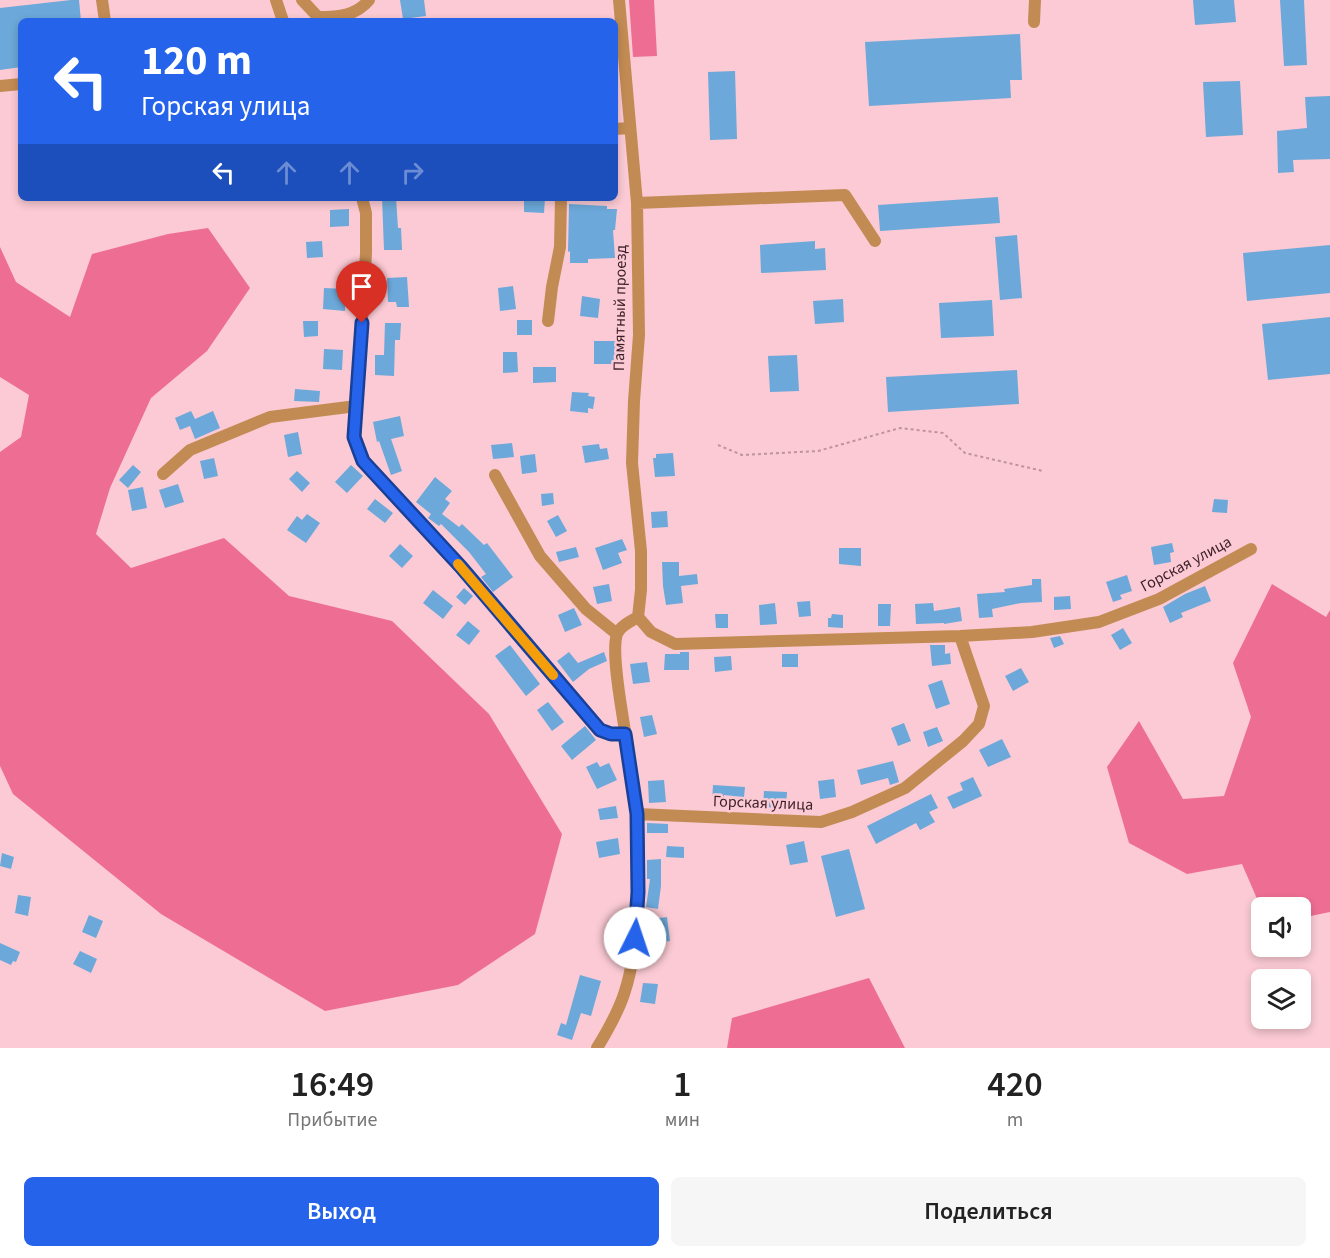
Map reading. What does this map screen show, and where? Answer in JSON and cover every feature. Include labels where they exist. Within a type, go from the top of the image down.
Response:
[{"type":"street","points":[[102,0],[105,18]]},
{"type":"street","points":[[276,0],[282,18]]},
{"type":"street","points":[[302,0],[318,17],[340,16],[362,9],[369,0]]},
{"type":"street","name":"Памятный проезд","points":[[619,0],[637,203],[639,335],[632,463],[641,551],[638,617]]},
{"type":"street","points":[[1034,22],[1035,0]]},
{"type":"street","points":[[0,86],[18,84]]},
{"type":"street","points":[[618,129],[629,128]]},
{"type":"street","points":[[637,203],[845,195],[875,241]]},
{"type":"street","points":[[363,201],[366,213],[366,253],[354,437],[363,461],[461,567],[600,730],[611,734],[625,734]]},
{"type":"street","points":[[548,321],[560,247],[561,201]]},
{"type":"street","points":[[163,474],[190,450],[270,417],[356,406]]},
{"type":"street","points":[[495,475],[540,556],[586,609],[617,634]]},
{"type":"street","name":"Горская улица","points":[[638,617],[651,632],[675,644],[1032,632],[1099,622],[1159,599],[1251,549]]},
{"type":"street","points":[[597,1048],[625,992],[631,969],[638,892],[637,814],[616,665],[617,634],[626,624],[638,617]]},
{"type":"street","name":"Горская улица","points":[[637,814],[821,822],[852,812],[904,788],[963,741],[979,724],[984,706],[960,636]]},
{"type":"path","points":[[717,445],[742,455],[818,452],[900,428],[944,433],[964,453],[1043,471]]},
{"type":"shaded area","points":[[629,0],[654,0],[657,56],[633,57]]},
{"type":"shaded area","points":[[208,228],[250,288],[207,351],[151,398],[110,488],[96,534],[131,568],[224,538],[289,596],[392,621],[489,714],[562,834],[535,934],[458,985],[325,1011],[161,914],[13,794],[0,766],[0,452],[21,437],[29,395],[0,377],[0,247],[16,282],[70,317],[92,254],[168,234]]},
{"type":"shaded area","points":[[1272,584],[1326,617],[1330,610],[1330,912],[1311,916],[1311,897],[1256,897],[1242,864],[1187,874],[1129,843],[1107,767],[1139,721],[1183,799],[1224,796],[1251,717],[1233,663]]},
{"type":"shaded area","points":[[869,978],[905,1048],[727,1048],[732,1018]]},
{"type":"building","points":[[79,0],[81,18],[18,18],[18,67],[0,70],[0,8]]},
{"type":"building","points":[[400,0],[424,0],[426,16],[403,18]]},
{"type":"building","points":[[1193,0],[1234,0],[1236,22],[1195,25]]},
{"type":"building","points":[[1280,0],[1304,0],[1307,65],[1284,66]]},
{"type":"building","points":[[1020,34],[1022,80],[1010,80],[1011,98],[869,106],[865,42]]},
{"type":"building","points":[[735,71],[737,139],[710,140],[708,72]]},
{"type":"building","points":[[1240,81],[1243,135],[1206,137],[1203,82]]},
{"type":"building","points":[[1330,96],[1330,159],[1293,160],[1294,172],[1278,173],[1277,131],[1307,128],[1305,97]]},
{"type":"building","points":[[998,197],[1000,223],[880,231],[878,205]]},
{"type":"building","points":[[382,201],[396,201],[402,250],[384,250]]},
{"type":"building","points":[[524,201],[545,201],[544,213],[524,212]]},
{"type":"building","points":[[569,204],[607,206],[607,209],[617,209],[615,230],[613,230],[615,258],[588,259],[588,263],[570,263],[570,251],[568,252]]},
{"type":"building","points":[[349,209],[349,226],[330,227],[330,210]]},
{"type":"building","points":[[1017,235],[1022,298],[1000,300],[995,237]]},
{"type":"building","points":[[322,241],[323,257],[307,258],[306,242]]},
{"type":"building","points":[[815,241],[815,249],[825,248],[826,270],[761,273],[760,245]]},
{"type":"building","points":[[1330,245],[1330,293],[1247,301],[1243,253]]},
{"type":"building","points":[[407,277],[409,307],[397,307],[396,302],[388,302],[387,278]]},
{"type":"building","points":[[513,286],[516,309],[500,311],[498,288]]},
{"type":"building","points":[[324,288],[346,289],[345,311],[323,309]]},
{"type":"building","points":[[582,296],[600,299],[598,318],[580,316]]},
{"type":"building","points":[[843,299],[844,322],[815,324],[813,301]]},
{"type":"building","points":[[992,300],[994,336],[941,338],[939,303]]},
{"type":"building","points":[[1330,317],[1330,374],[1268,380],[1262,324]]},
{"type":"building","points":[[517,320],[532,320],[532,335],[517,335]]},
{"type":"building","points":[[303,321],[318,321],[318,336],[304,337]]},
{"type":"building","points":[[385,323],[401,323],[400,340],[395,340],[394,376],[375,375],[375,355],[384,355]]},
{"type":"building","points":[[594,341],[622,341],[622,364],[594,364]]},
{"type":"building","points":[[324,349],[343,350],[342,370],[323,369]]},
{"type":"building","points":[[503,352],[517,352],[518,372],[503,373]]},
{"type":"building","points":[[797,355],[799,391],[770,392],[768,356]]},
{"type":"building","points":[[533,367],[556,367],[556,382],[533,383]]},
{"type":"building","points":[[1017,370],[1019,404],[888,412],[886,377]]},
{"type":"building","points":[[295,389],[320,391],[319,402],[294,401]]},
{"type":"building","points":[[572,392],[589,393],[588,396],[595,397],[593,409],[588,408],[588,413],[570,411]]},
{"type":"building","points":[[191,411],[195,419],[213,411],[220,428],[195,439],[190,426],[180,430],[175,418]]},
{"type":"building","points":[[400,416],[404,436],[391,439],[402,471],[391,475],[379,441],[377,442],[373,422]]},
{"type":"building","points":[[298,432],[302,454],[288,457],[284,435]]},
{"type":"building","points":[[512,443],[514,457],[493,459],[491,445]]},
{"type":"building","points":[[599,444],[600,449],[607,448],[609,459],[585,463],[582,446]]},
{"type":"building","points":[[673,453],[675,476],[655,477],[653,458],[656,458],[656,454]]},
{"type":"building","points":[[535,454],[537,472],[522,474],[520,456]]},
{"type":"building","points":[[214,458],[218,476],[204,479],[200,461]]},
{"type":"building","points":[[133,465],[141,472],[128,488],[119,480]]},
{"type":"building","points":[[351,465],[363,476],[347,493],[335,482]]},
{"type":"building","points":[[297,471],[310,483],[302,492],[289,479]]},
{"type":"building","points":[[435,477],[452,491],[445,499],[450,503],[442,514],[459,527],[462,524],[484,545],[487,543],[513,577],[493,592],[481,577],[486,574],[469,552],[441,524],[439,526],[428,518],[431,514],[416,502]]},
{"type":"building","points":[[178,484],[184,502],[165,508],[159,490]]},
{"type":"building","points":[[143,487],[147,508],[132,511],[128,490]]},
{"type":"building","points":[[553,493],[554,504],[542,506],[541,494]]},
{"type":"building","points":[[375,499],[393,513],[385,523],[367,509]]},
{"type":"building","points":[[1214,499],[1228,500],[1227,513],[1212,512]]},
{"type":"building","points":[[667,511],[668,527],[652,528],[651,512]]},
{"type":"building","points":[[307,514],[320,523],[306,543],[287,530],[297,516],[302,520]]},
{"type":"building","points":[[558,515],[567,531],[556,537],[547,521]]},
{"type":"building","points":[[622,539],[627,550],[618,553],[622,563],[603,570],[595,548]]},
{"type":"building","points":[[1172,543],[1174,552],[1170,553],[1171,562],[1154,565],[1151,547]]},
{"type":"building","points":[[400,544],[413,556],[402,568],[389,556]]},
{"type":"building","points":[[576,547],[579,557],[559,562],[556,552]]},
{"type":"building","points":[[839,548],[861,548],[861,566],[839,564]]},
{"type":"building","points":[[662,562],[679,562],[679,576],[697,574],[698,584],[681,586],[683,603],[666,605]]},
{"type":"building","points":[[1127,575],[1132,591],[1120,595],[1122,599],[1113,602],[1106,582]]},
{"type":"building","points":[[1032,579],[1041,579],[1042,602],[1021,603],[992,609],[993,617],[979,618],[977,594],[1005,592],[1004,589],[1032,585]]},
{"type":"building","points":[[609,584],[612,601],[597,604],[593,587]]},
{"type":"building","points":[[1205,586],[1211,601],[1181,613],[1183,617],[1170,623],[1163,607]]},
{"type":"building","points":[[464,588],[473,596],[465,605],[456,597]]},
{"type":"building","points":[[433,590],[453,606],[443,619],[423,603]]},
{"type":"building","points":[[1070,596],[1071,609],[1054,610],[1054,597]]},
{"type":"building","points":[[810,601],[811,616],[799,617],[797,602]]},
{"type":"building","points":[[775,603],[777,624],[760,625],[759,605]]},
{"type":"building","points":[[933,603],[934,611],[960,607],[962,621],[944,624],[916,624],[915,604]]},
{"type":"building","points":[[878,604],[891,604],[890,626],[878,626]]},
{"type":"building","points":[[574,608],[582,625],[565,632],[558,615]]},
{"type":"building","points":[[715,614],[728,614],[728,628],[716,628]]},
{"type":"building","points":[[832,614],[843,615],[843,628],[828,627],[828,618],[831,618]]},
{"type":"building","points":[[468,621],[480,631],[469,645],[456,635]]},
{"type":"building","points":[[1123,628],[1132,643],[1120,650],[1111,635]]},
{"type":"building","points":[[1060,636],[1064,644],[1054,648],[1050,638]]},
{"type":"building","points":[[510,645],[540,684],[526,696],[495,656]]},
{"type":"building","points":[[930,645],[945,645],[945,654],[950,653],[951,664],[932,666]]},
{"type":"building","points":[[569,652],[578,663],[604,652],[607,661],[589,669],[573,682],[557,661]]},
{"type":"building","points":[[680,652],[689,652],[689,670],[664,670],[665,654],[680,654]]},
{"type":"building","points":[[782,654],[798,654],[798,667],[782,667]]},
{"type":"building","points":[[731,656],[732,670],[715,672],[714,657]]},
{"type":"building","points":[[647,662],[650,682],[633,684],[630,664]]},
{"type":"building","points":[[1021,668],[1029,682],[1013,691],[1005,676]]},
{"type":"building","points":[[942,680],[950,704],[936,709],[928,685]]},
{"type":"building","points":[[548,702],[564,722],[552,731],[537,710]]},
{"type":"building","points":[[652,715],[657,734],[644,737],[640,717]]},
{"type":"building","points":[[904,723],[911,741],[898,746],[891,728]]},
{"type":"building","points":[[585,726],[596,740],[572,760],[561,746]]},
{"type":"building","points":[[937,727],[943,741],[928,747],[923,732]]},
{"type":"building","points":[[1002,739],[1011,757],[988,767],[979,750]]},
{"type":"building","points":[[893,761],[899,782],[890,785],[888,778],[861,785],[857,770]]},
{"type":"building","points":[[597,762],[600,767],[609,763],[617,780],[597,789],[586,767]]},
{"type":"building","points":[[973,777],[982,796],[953,809],[947,797],[963,790],[960,783]]},
{"type":"building","points":[[834,779],[836,797],[820,799],[818,781]]},
{"type":"building","points":[[664,780],[666,802],[649,803],[648,781]]},
{"type":"building","points":[[713,785],[745,787],[744,797],[724,795],[724,803],[712,802]]},
{"type":"building","points":[[764,791],[787,792],[786,808],[763,807]]},
{"type":"building","points":[[931,794],[938,808],[929,812],[935,822],[920,830],[916,823],[876,844],[867,826]]},
{"type":"building","points":[[616,806],[618,818],[600,820],[598,809]]},
{"type":"building","points":[[647,823],[668,824],[668,833],[647,833]]},
{"type":"building","points":[[618,838],[620,854],[599,858],[596,842]]},
{"type":"building","points":[[804,841],[808,862],[790,865],[786,845]]},
{"type":"building","points":[[667,846],[684,847],[684,858],[666,857]]},
{"type":"building","points":[[849,849],[865,909],[836,917],[821,856]]},
{"type":"building","points":[[2,853],[14,857],[11,869],[0,866]]},
{"type":"building","points":[[661,859],[658,909],[646,907],[650,879],[647,879],[647,860]]},
{"type":"building","points":[[18,895],[31,897],[28,916],[15,913]]},
{"type":"building","points":[[89,915],[103,921],[96,938],[82,932]]},
{"type":"building","points":[[667,917],[670,941],[656,943],[653,919]]},
{"type":"building","points":[[0,943],[20,952],[16,962],[13,961],[11,965],[0,960]]},
{"type":"building","points":[[80,951],[97,959],[91,973],[73,964]]},
{"type":"building","points":[[580,975],[601,981],[591,1016],[581,1013],[572,1040],[557,1035],[561,1023],[566,1025]]},
{"type":"building","points":[[643,983],[658,984],[655,1004],[640,1002]]},
{"type":"slow traffic","points":[[458,564],[553,675]]},
{"type":"route","points":[[362,323],[354,437],[363,461],[461,567],[600,730],[611,734],[625,734],[637,814],[638,892],[635,938]]}]
